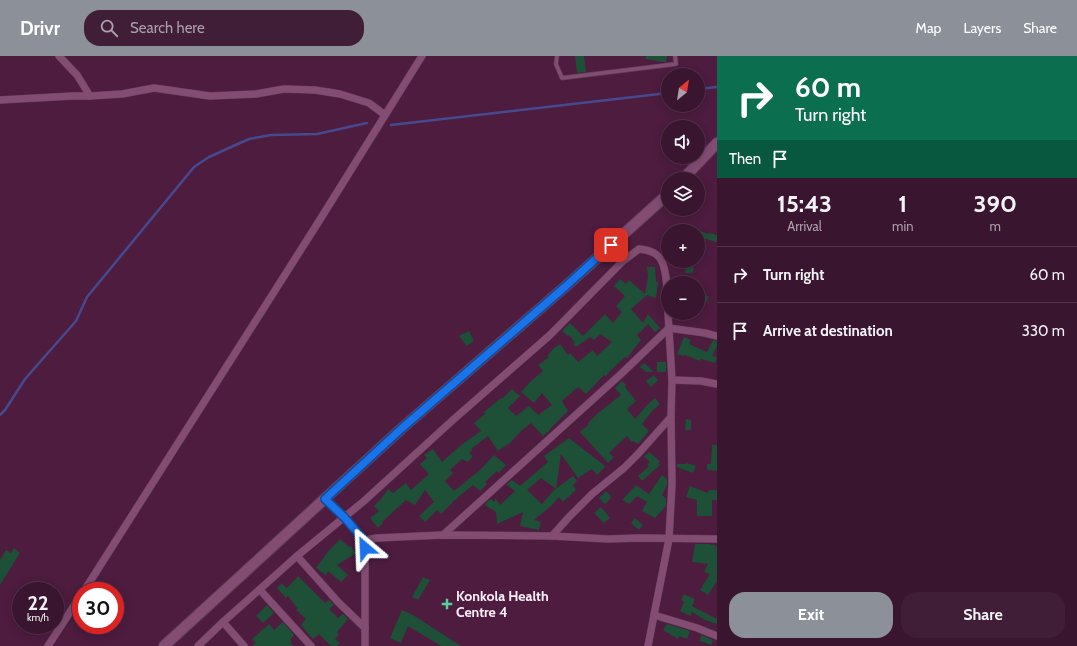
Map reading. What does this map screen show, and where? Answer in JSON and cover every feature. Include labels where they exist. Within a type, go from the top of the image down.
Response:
[{"type":"street","points":[[59,56],[77,75],[90,96]]},
{"type":"street","points":[[90,582],[422,56]]},
{"type":"street","points":[[0,100],[122,94],[154,88],[210,96],[256,94],[284,89],[315,90],[340,94],[368,103],[385,115]]},
{"type":"street","points":[[690,172],[717,144]]},
{"type":"street","points":[[164,646],[401,429],[566,286],[661,200]]},
{"type":"street","points":[[198,646],[297,556],[364,501],[550,334],[623,261],[639,249],[649,250],[659,256],[664,265],[665,276]]},
{"type":"street","points":[[648,646],[670,539],[672,484],[672,380],[668,320]]},
{"type":"street","points":[[669,328],[717,336]]},
{"type":"street","points":[[443,535],[621,374],[669,328]]},
{"type":"street","points":[[672,380],[701,381],[717,384]]},
{"type":"street","points":[[552,536],[592,494],[624,468],[638,454],[671,417]]},
{"type":"street","points":[[325,499],[344,517],[364,540],[365,646]]},
{"type":"street","points":[[364,540],[443,535],[552,536],[608,539],[717,539]]},
{"type":"street","points":[[297,556],[338,602],[365,628]]},
{"type":"street","points":[[260,590],[310,646]]},
{"type":"street","points":[[48,646],[72,609]]},
{"type":"street","points":[[654,614],[717,636]]},
{"type":"street","points":[[223,622],[244,646]]},
{"type":"lane","points":[[557,56],[556,64],[562,78],[676,64],[675,56]]},
{"type":"building","points":[[575,56],[584,56],[586,72],[577,73]]},
{"type":"building","points":[[646,56],[667,56],[666,62],[663,62],[646,59]]},
{"type":"building","points":[[705,233],[717,235],[717,242],[705,239]]},
{"type":"building","points":[[647,267],[655,267],[656,282],[658,282],[656,298],[647,295],[631,309],[643,323],[648,314],[660,328],[655,332],[648,324],[637,335],[641,340],[627,358],[625,357],[606,376],[604,375],[586,394],[578,387],[562,401],[568,411],[543,436],[531,423],[510,443],[498,451],[488,436],[471,449],[473,450],[469,453],[473,456],[468,462],[462,459],[450,470],[453,473],[445,481],[454,491],[480,470],[494,455],[506,465],[499,473],[497,471],[485,482],[487,484],[480,491],[473,485],[453,501],[441,514],[437,510],[425,522],[419,516],[434,502],[425,490],[415,505],[406,500],[382,522],[383,523],[378,528],[370,518],[379,511],[374,506],[388,489],[393,493],[406,483],[411,490],[429,474],[420,464],[427,458],[424,455],[433,449],[442,462],[461,445],[481,431],[474,423],[486,413],[484,412],[501,398],[502,399],[512,389],[520,396],[508,408],[516,416],[529,406],[538,415],[552,405],[542,393],[534,403],[521,392],[543,371],[538,365],[549,357],[547,356],[560,344],[568,355],[570,353],[578,362],[593,350],[597,356],[612,342],[600,334],[594,340],[590,337],[576,347],[569,335],[568,336],[562,331],[570,323],[583,336],[605,314],[613,323],[622,312],[616,306],[625,296],[614,286],[620,279],[626,284],[629,280],[645,294],[648,277]]},
{"type":"building","points":[[686,268],[694,268],[693,273],[685,273]]},
{"type":"building","points":[[705,295],[709,297],[705,303]]},
{"type":"building","points":[[469,331],[474,341],[467,346],[459,336]]},
{"type":"building","points":[[684,337],[691,340],[689,344],[707,352],[713,340],[717,341],[717,346],[712,356],[717,357],[715,363],[701,359],[700,361],[685,355],[677,354]]},
{"type":"building","points":[[657,362],[666,362],[666,372],[657,372]]},
{"type":"building","points":[[644,363],[654,372],[646,372],[640,367]]},
{"type":"building","points":[[654,375],[658,380],[651,387],[646,381]]},
{"type":"building","points":[[622,381],[636,401],[627,409],[635,419],[655,398],[660,404],[642,424],[649,431],[638,444],[633,441],[632,442],[627,436],[609,453],[614,457],[608,463],[580,432],[597,414],[621,395],[615,388]]},
{"type":"building","points":[[686,419],[691,420],[691,430],[685,430]]},
{"type":"building","points":[[569,438],[605,466],[597,475],[592,469],[578,478],[561,454],[556,489],[573,476],[577,481],[573,485],[576,490],[563,502],[559,497],[551,506],[534,520],[541,522],[539,530],[520,526],[523,512],[497,524],[496,512],[485,505],[490,499],[495,502],[495,498],[500,505],[515,491],[507,485],[508,483],[512,480],[520,486],[548,462],[544,456]],"holes":[[[541,478],[556,489],[542,504],[527,490]]]},
{"type":"building","points":[[712,445],[717,445],[717,471],[707,470],[707,464],[711,464]]},
{"type":"building","points":[[649,452],[660,461],[658,463],[660,465],[642,481],[638,476],[649,466],[647,464],[650,462],[644,457]]},
{"type":"building","points":[[687,463],[696,466],[693,473],[677,467],[677,464]]},
{"type":"building","points":[[662,475],[667,479],[667,485],[662,495],[666,499],[666,506],[655,518],[642,511],[647,502],[637,496],[629,504],[622,500],[636,485],[649,494]]},
{"type":"building","points":[[690,486],[708,493],[709,490],[717,490],[717,500],[712,500],[712,516],[697,516],[697,500],[686,497]]},
{"type":"building","points":[[606,491],[611,498],[605,504],[599,498]]},
{"type":"building","points":[[601,507],[610,518],[604,523],[594,513]]},
{"type":"building","points":[[635,518],[643,525],[639,530],[631,523]]},
{"type":"building","points":[[340,539],[349,547],[351,546],[356,553],[337,565],[348,575],[341,582],[328,571],[326,575],[316,568]]},
{"type":"building","points":[[695,544],[709,544],[717,546],[717,581],[708,595],[700,590],[710,574],[704,572],[708,564],[692,562]]},
{"type":"building","points":[[14,548],[20,553],[0,585],[0,560],[6,550],[11,553]]},
{"type":"building","points":[[298,576],[325,603],[329,600],[334,605],[329,609],[338,618],[343,614],[348,619],[337,632],[339,635],[335,639],[340,643],[337,646],[331,646],[319,634],[313,639],[301,625],[306,619],[296,610],[298,609],[288,596],[286,598],[277,588],[282,583],[286,588],[288,587]]},
{"type":"building","points":[[423,577],[430,580],[418,600],[412,597]]},
{"type":"building","points":[[684,594],[695,599],[692,606],[717,619],[717,624],[705,620],[692,612],[690,616],[680,611],[684,602],[681,600]]},
{"type":"building","points":[[267,605],[274,613],[263,623],[256,616]]},
{"type":"building","points":[[402,610],[413,615],[461,646],[441,646],[408,626],[401,643],[390,638]]},
{"type":"building","points":[[283,622],[294,635],[290,640],[292,642],[290,643],[294,646],[252,646],[256,643],[252,639],[269,624],[274,630]]},
{"type":"building","points":[[667,624],[690,631],[687,639],[679,636],[678,639],[663,630]]},
{"type":"building","points":[[701,635],[713,640],[711,645],[700,641]]},
{"type":"waterway","points":[[705,88],[717,87]]},
{"type":"waterway","points":[[391,125],[661,94]]},
{"type":"waterway","points":[[0,415],[5,410],[25,379],[76,321],[87,297],[194,167],[209,157],[249,139],[271,135],[317,134],[367,123]]},
{"type":"place","name":"Konkola Health Centre 4","points":[[447,604]]},
{"type":"route","points":[[365,548],[364,540],[344,517],[325,499],[401,429],[611,245]]}]
